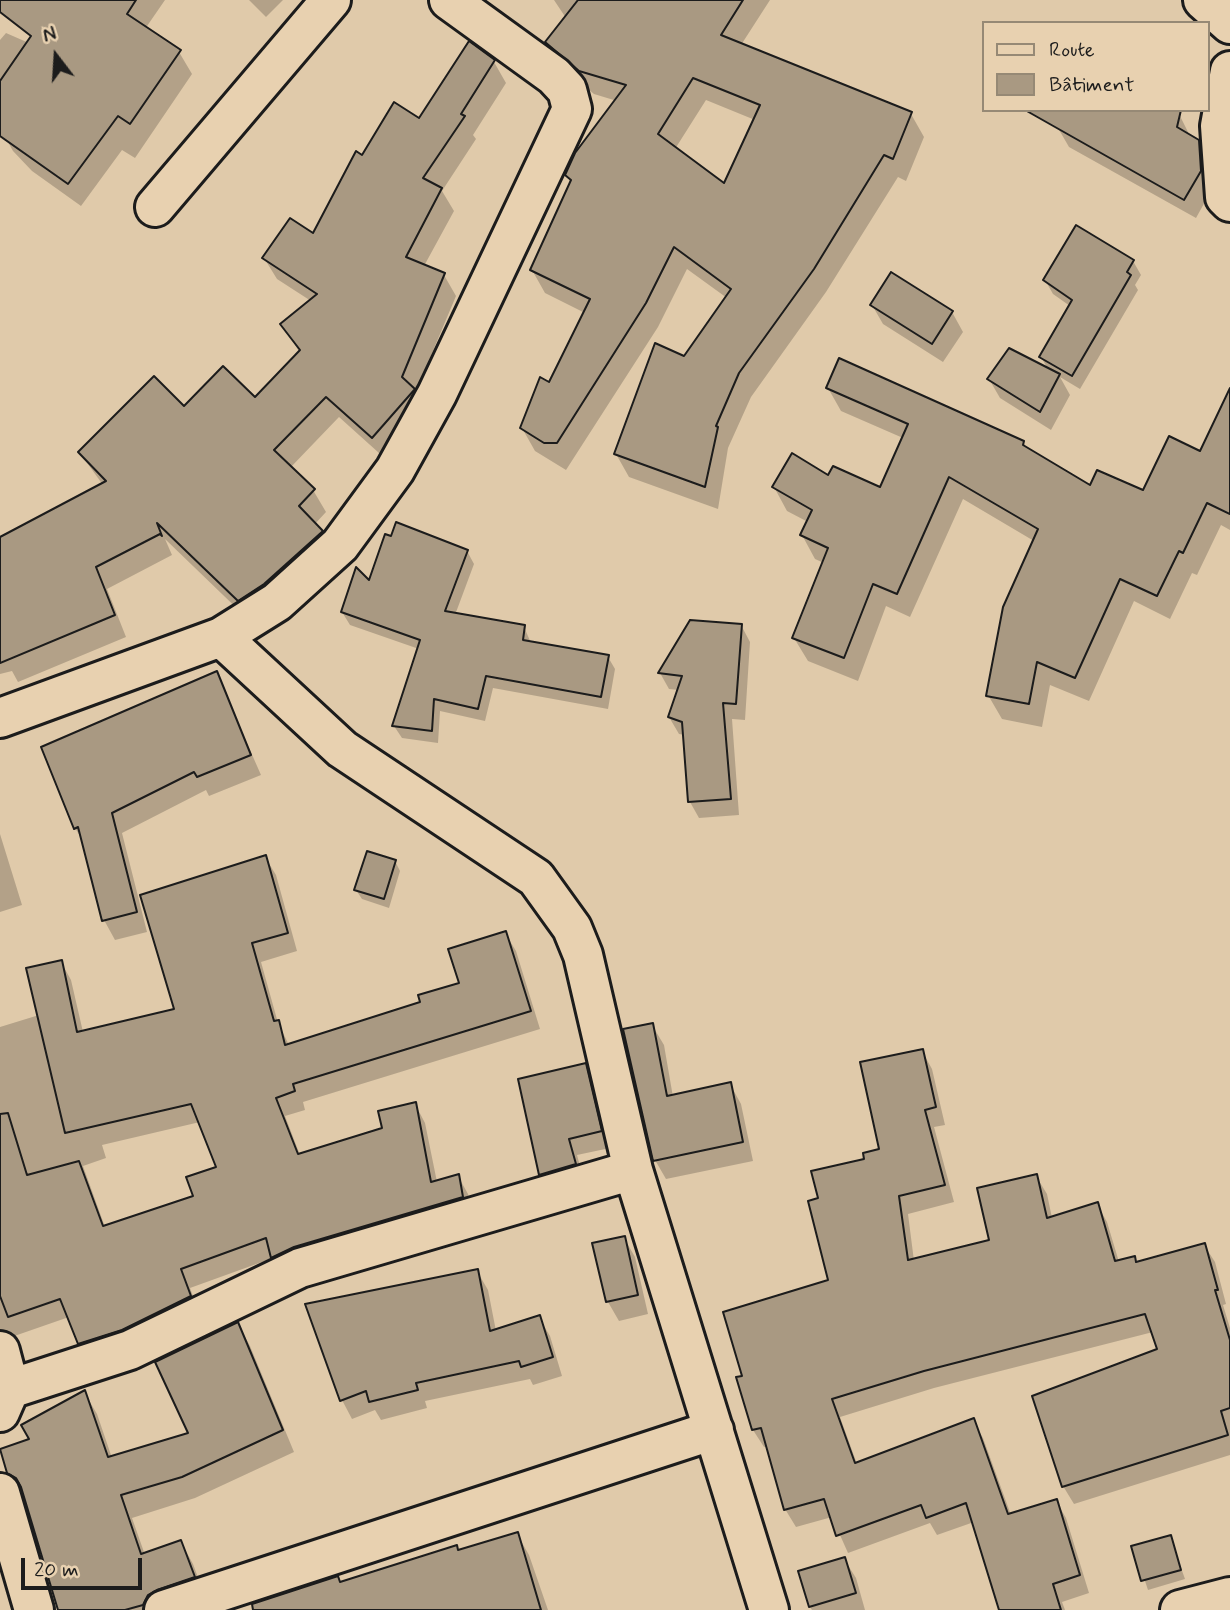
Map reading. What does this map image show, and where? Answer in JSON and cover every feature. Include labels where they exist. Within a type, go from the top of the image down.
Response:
[{"type":"street","points":[[155,207],[331,0]]},
{"type":"street","points":[[0,718],[221,637],[277,602],[340,545],[395,470],[437,394],[572,109],[567,90],[554,76],[449,0]]},
{"type":"street","points":[[1203,0],[1230,24]]},
{"type":"street","points":[[1230,71],[1220,126],[1226,197],[1230,202]]},
{"type":"street","points":[[221,637],[342,749],[537,878],[572,928],[583,955],[633,1170],[769,1610]]},
{"type":"street","points":[[0,1351],[5,1401],[130,1350],[272,1280],[324,1259],[633,1170]]},
{"type":"street","points":[[164,1610],[714,1430]]},
{"type":"street","points":[[0,1493],[34,1610]]},
{"type":"street","points":[[1180,1610],[1230,1597]]},
{"type":"building","points":[[0,0],[136,0],[127,14],[181,50],[130,124],[118,116],[68,184],[0,136],[0,81],[31,36],[0,12]]},
{"type":"building","points":[[578,0],[743,0],[721,35],[912,112],[893,159],[884,155],[814,269],[739,373],[716,426],[718,427],[705,487],[614,454],[655,343],[684,356],[731,289],[674,247],[646,303],[557,443],[544,443],[520,428],[540,377],[549,382],[590,299],[530,270],[571,180],[565,175],[575,153],[626,85],[579,71],[545,42]],"holes":[[[693,78],[760,105],[724,183],[658,134]]]},
{"type":"building","points":[[469,41],[495,60],[461,114],[465,116],[423,178],[442,188],[406,257],[445,273],[402,377],[415,389],[372,438],[326,397],[274,450],[315,489],[299,506],[323,531],[264,584],[238,601],[157,523],[162,536],[160,534],[96,567],[115,615],[0,663],[0,537],[106,481],[78,452],[154,376],[184,406],[223,366],[255,397],[300,350],[280,324],[317,294],[262,258],[290,218],[313,233],[356,151],[362,155],[394,102],[419,118]]},
{"type":"building","points":[[1029,112],[1181,112],[1177,127],[1199,140],[1201,171],[1184,200]]},
{"type":"building","points":[[1076,225],[1134,260],[1127,272],[1131,275],[1072,376],[1039,357],[1072,300],[1043,280]]},
{"type":"building","points":[[891,272],[953,311],[932,344],[870,305]]},
{"type":"building","points":[[1009,348],[1060,374],[1040,412],[987,379]]},
{"type":"building","points":[[839,358],[1024,441],[1023,445],[1090,485],[1097,470],[1143,490],[1169,436],[1200,451],[1230,388],[1230,514],[1207,503],[1183,553],[1179,551],[1157,596],[1120,579],[1075,678],[1037,662],[1029,704],[986,696],[1003,607],[1038,529],[949,477],[897,594],[873,584],[844,658],[792,638],[828,548],[800,535],[812,510],[772,487],[792,453],[828,475],[833,466],[880,487],[908,424],[826,388]]},
{"type":"building","points":[[396,522],[468,550],[445,611],[525,625],[523,640],[609,655],[601,697],[486,676],[478,709],[434,699],[432,731],[392,726],[420,640],[341,612],[356,567],[369,580],[385,534],[391,536]]},
{"type":"building","points":[[690,620],[742,624],[736,704],[723,703],[731,799],[688,802],[682,722],[668,717],[682,676],[658,673]]},
{"type":"building","points":[[217,671],[251,755],[197,777],[194,772],[112,813],[137,912],[102,921],[78,827],[74,829],[41,747]]},
{"type":"building","points":[[367,851],[396,860],[384,899],[354,890]]},
{"type":"building","points":[[266,855],[288,933],[252,943],[274,1021],[279,1020],[285,1045],[420,1002],[418,995],[459,983],[448,949],[506,931],[531,1011],[293,1084],[295,1091],[276,1098],[298,1154],[382,1128],[378,1111],[416,1102],[431,1182],[459,1174],[463,1197],[294,1247],[271,1258],[266,1238],[181,1269],[191,1296],[122,1330],[78,1344],[60,1299],[8,1317],[0,1296],[0,1114],[8,1113],[27,1175],[79,1161],[103,1226],[193,1196],[186,1177],[216,1167],[191,1104],[65,1133],[26,968],[62,960],[77,1032],[174,1009],[140,895]]},
{"type":"building","points":[[653,1023],[667,1096],[731,1082],[743,1142],[653,1161],[623,1029]]},
{"type":"building","points":[[923,1049],[936,1107],[925,1110],[945,1185],[899,1196],[908,1260],[989,1240],[977,1188],[1037,1174],[1047,1218],[1098,1202],[1115,1261],[1135,1256],[1136,1262],[1205,1243],[1218,1290],[1215,1290],[1230,1340],[1230,1408],[1221,1411],[1228,1435],[1062,1487],[1032,1396],[1157,1349],[1145,1314],[924,1371],[832,1399],[855,1463],[974,1418],[1008,1514],[1057,1499],[1080,1575],[1053,1584],[1061,1610],[999,1610],[966,1503],[926,1518],[921,1505],[836,1536],[824,1499],[784,1510],[761,1428],[752,1430],[736,1377],[742,1376],[723,1312],[828,1280],[808,1201],[818,1198],[811,1171],[864,1159],[863,1153],[879,1149],[860,1062]]},
{"type":"building","points":[[586,1063],[602,1131],[569,1139],[576,1164],[539,1175],[518,1079]]},
{"type":"building","points":[[625,1236],[638,1295],[606,1302],[592,1243]]},
{"type":"building","points":[[478,1269],[490,1331],[540,1315],[553,1357],[521,1367],[519,1361],[416,1383],[418,1390],[369,1402],[366,1391],[340,1401],[305,1304]]},
{"type":"building","points":[[238,1322],[283,1430],[182,1477],[121,1495],[141,1554],[181,1540],[195,1577],[157,1590],[148,1595],[143,1605],[125,1610],[58,1610],[21,1487],[16,1478],[7,1473],[0,1449],[29,1439],[21,1425],[85,1390],[108,1457],[188,1433],[155,1362]]},
{"type":"building","points":[[518,1532],[541,1610],[253,1610],[252,1604],[338,1576],[340,1582],[457,1545],[458,1550]]},
{"type":"building","points":[[1171,1535],[1181,1570],[1141,1581],[1131,1546]]},
{"type":"building","points":[[845,1557],[856,1593],[809,1607],[798,1571]]}]
